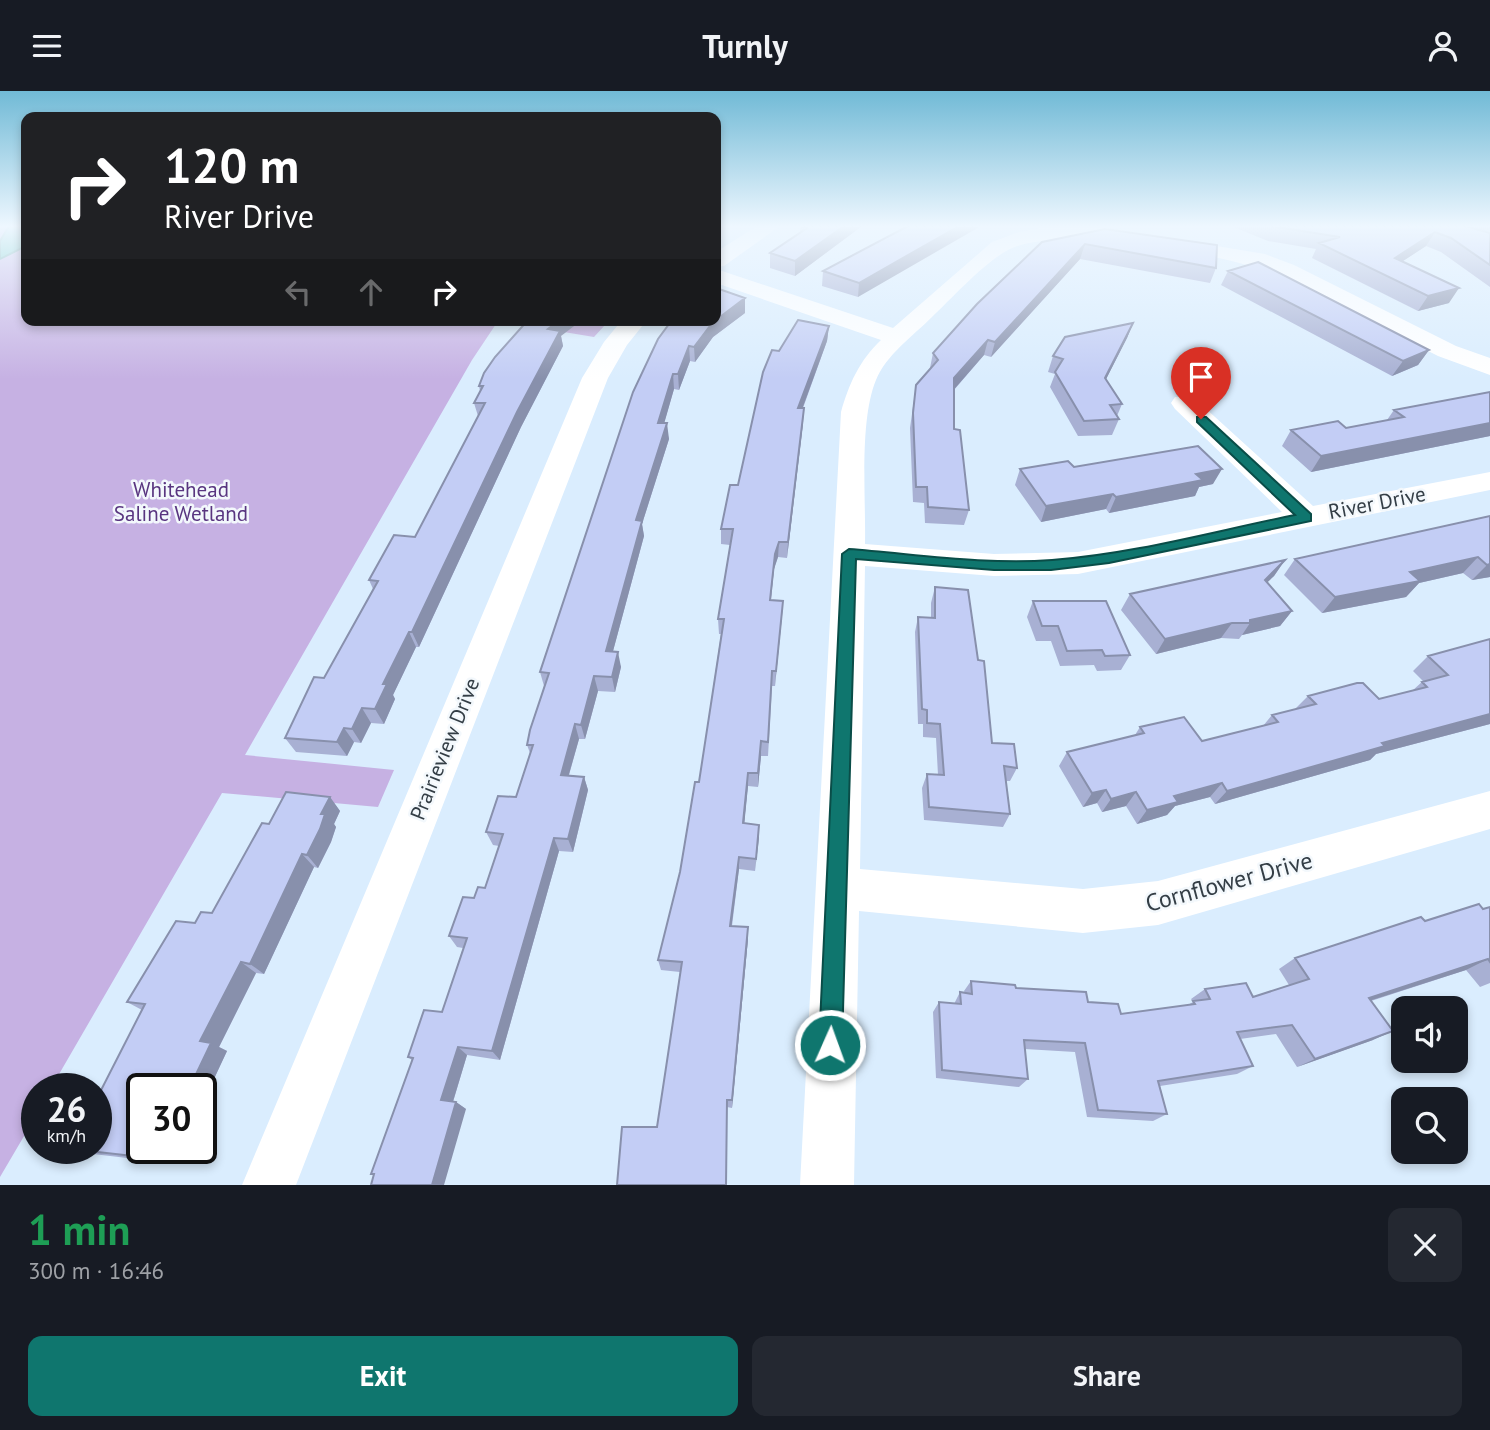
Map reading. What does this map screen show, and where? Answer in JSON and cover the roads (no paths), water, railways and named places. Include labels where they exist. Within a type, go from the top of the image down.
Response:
[{"type":"street","points":[[827,1185],[856,402],[869,369],[896,337],[963,277]]},
{"type":"street","points":[[1300,277],[1447,351],[1490,367]]},
{"type":"street","points":[[721,278],[896,337]]},
{"type":"street","name":"Prairieview Drive","points":[[269,1185],[594,378],[616,342],[630,326]]},
{"type":"street","points":[[1184,403],[1306,517]]},
{"type":"street","name":"River Drive","points":[[849,554],[994,565],[1064,564],[1109,558],[1490,481]]},
{"type":"street","name":"Cornflower Drive","points":[[836,888],[1083,911],[1122,908],[1169,900],[1490,810]]},
{"type":"park label","name":"Whitehead Saline Wetland","points":[[181,502]]}]
